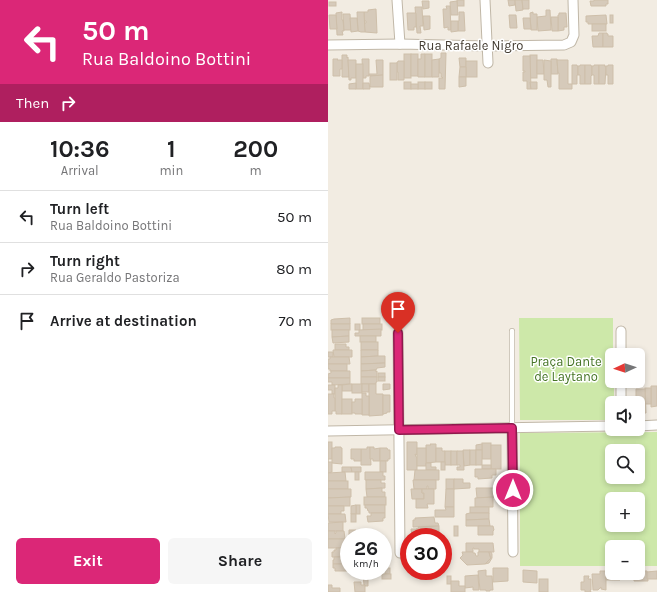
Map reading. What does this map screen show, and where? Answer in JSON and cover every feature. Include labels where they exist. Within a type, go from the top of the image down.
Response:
[{"type":"street","points":[[397,0],[400,44]]},
{"type":"street","points":[[485,0],[488,64]]},
{"type":"street","name":"Rua Rafaele Nigro","points":[[328,45],[564,45],[571,42],[574,35],[573,0]]},
{"type":"street","points":[[621,330],[621,348]]},
{"type":"street","points":[[398,333],[400,553]]},
{"type":"street","points":[[645,426],[657,425]]},
{"type":"street","points":[[328,431],[605,426]]},
{"type":"street","points":[[512,428],[513,552]]},
{"type":"lane","points":[[512,331],[512,428]]},
{"type":"green space","name":"Praça Dante de Laytano","points":[[519,318],[613,318],[613,348],[605,348],[605,388],[614,388],[614,396],[605,396],[605,420],[520,420]]},
{"type":"green space","points":[[605,432],[605,436],[645,436],[645,432],[657,432],[657,566],[645,566],[645,540],[605,540],[605,566],[520,566],[520,433]]},
{"type":"building","points":[[457,0],[464,0],[464,6],[457,6]]},
{"type":"building","points":[[508,0],[515,0],[515,5],[509,6]]},
{"type":"building","points":[[515,0],[522,0],[523,10],[516,11]]},
{"type":"building","points":[[522,0],[529,0],[529,9],[523,9]]},
{"type":"building","points":[[608,0],[608,4],[606,4],[606,6],[591,6],[590,1]]},
{"type":"building","points":[[422,1],[429,1],[429,8],[423,9]]},
{"type":"building","points":[[457,1],[458,15],[451,15],[450,2]]},
{"type":"building","points":[[329,2],[336,2],[336,6],[329,6]]},
{"type":"building","points":[[446,6],[450,6],[451,30],[448,30],[448,27],[444,28],[443,9],[447,9]]},
{"type":"building","points":[[415,7],[422,7],[423,26],[420,26],[421,33],[417,33]]},
{"type":"building","points":[[376,9],[377,33],[365,32],[364,23],[366,23],[366,21],[364,21],[364,12]]},
{"type":"building","points":[[546,10],[550,10],[551,30],[538,31],[537,17],[546,16]]},
{"type":"building","points":[[342,12],[344,31],[342,31],[343,35],[337,35],[336,13]]},
{"type":"building","points":[[357,12],[364,12],[365,32],[358,31]]},
{"type":"building","points":[[459,12],[464,12],[465,31],[458,31]]},
{"type":"building","points":[[533,12],[533,14],[537,14],[537,30],[531,30],[530,13]]},
{"type":"building","points":[[407,13],[416,13],[416,27],[414,27],[414,30],[408,30]]},
{"type":"building","points":[[559,13],[566,13],[567,27],[564,27],[564,30],[558,31],[558,15]]},
{"type":"building","points":[[343,14],[350,14],[351,30],[344,30]]},
{"type":"building","points":[[329,15],[336,15],[337,29],[330,29]]},
{"type":"building","points":[[509,15],[516,15],[517,28],[510,28]]},
{"type":"building","points":[[606,15],[607,24],[588,24],[588,22],[586,22],[586,16]]},
{"type":"building","points":[[610,15],[613,15],[613,23],[610,23]]},
{"type":"building","points":[[423,16],[430,16],[430,29],[424,30]]},
{"type":"building","points":[[551,17],[558,17],[558,31],[552,31]]},
{"type":"building","points":[[350,18],[357,18],[358,31],[351,32]]},
{"type":"building","points":[[523,18],[530,18],[531,29],[524,29]]},
{"type":"building","points":[[451,21],[458,21],[458,31],[451,32]]},
{"type":"building","points":[[592,24],[606,24],[606,31],[592,31]]},
{"type":"building","points":[[599,33],[603,33],[603,47],[593,47],[592,36],[598,36]]},
{"type":"building","points":[[603,33],[607,33],[608,36],[613,36],[613,47],[603,47]]},
{"type":"building","points":[[441,53],[446,53],[445,89],[439,89],[439,78],[443,78],[441,77],[441,73],[439,73],[439,59],[441,58]]},
{"type":"building","points":[[404,54],[411,54],[411,78],[404,78]]},
{"type":"building","points":[[411,54],[418,54],[418,76],[411,76]]},
{"type":"building","points":[[421,54],[425,54],[425,77],[418,77],[418,59],[421,59]]},
{"type":"building","points":[[425,54],[432,54],[432,77],[425,77]]},
{"type":"building","points":[[342,55],[347,55],[347,58],[348,57],[349,77],[342,77]]},
{"type":"building","points":[[530,55],[537,55],[537,78],[530,78]]},
{"type":"building","points":[[523,56],[530,56],[531,89],[527,89],[527,81],[523,81],[523,72],[525,71],[523,71]]},
{"type":"building","points":[[459,58],[466,58],[466,67],[460,67]]},
{"type":"building","points":[[333,59],[342,60],[340,76],[333,76]]},
{"type":"building","points":[[362,59],[369,59],[369,76],[366,76],[366,78],[363,78]]},
{"type":"building","points":[[439,59],[439,77],[432,77],[432,60]]},
{"type":"building","points":[[551,59],[557,59],[558,74],[551,74]]},
{"type":"building","points":[[348,60],[356,60],[356,78],[351,78],[351,80],[349,80]]},
{"type":"building","points":[[376,60],[383,60],[383,75],[370,76],[369,74],[377,74]]},
{"type":"building","points":[[537,60],[543,60],[544,74],[537,74]]},
{"type":"building","points":[[544,60],[551,61],[551,87],[548,87],[547,80],[544,80]]},
{"type":"building","points":[[557,60],[568,60],[568,84],[572,84],[572,89],[559,89]]},
{"type":"building","points":[[398,61],[404,61],[404,80],[398,80]]},
{"type":"building","points":[[466,61],[477,61],[477,77],[466,77]]},
{"type":"building","points":[[390,63],[397,63],[397,80],[390,80]]},
{"type":"building","points":[[356,64],[363,64],[363,89],[356,89]]},
{"type":"building","points":[[572,65],[578,66],[577,84],[572,84]]},
{"type":"building","points":[[585,65],[585,84],[580,84],[578,66]]},
{"type":"building","points":[[585,65],[592,66],[591,84],[585,84]]},
{"type":"building","points":[[599,65],[599,84],[594,84],[592,66]]},
{"type":"building","points":[[599,65],[606,66],[605,84],[599,84]]},
{"type":"building","points":[[613,65],[613,84],[608,84],[606,66]]},
{"type":"building","points":[[460,67],[466,67],[466,77],[459,77]]},
{"type":"building","points":[[383,75],[383,87],[370,87],[370,76]]},
{"type":"building","points":[[459,77],[466,77],[466,86],[459,87]]},
{"type":"building","points":[[404,82],[411,82],[411,89],[404,89]]},
{"type":"building","points":[[418,82],[425,82],[425,89],[418,89]]},
{"type":"building","points":[[425,82],[432,82],[432,89],[425,89]]},
{"type":"building","points":[[530,82],[537,82],[537,89],[531,89]]},
{"type":"building","points":[[356,83],[356,89],[349,89],[349,84]]},
{"type":"building","points":[[363,83],[369,83],[370,89],[363,89]]},
{"type":"building","points":[[411,84],[418,84],[418,89],[411,89]]},
{"type":"building","points":[[350,318],[350,324],[331,324],[331,320],[334,319]]},
{"type":"building","points":[[362,318],[380,318],[380,324],[362,324]]},
{"type":"building","points":[[331,324],[350,324],[350,330],[331,330]]},
{"type":"building","points":[[355,324],[360,324],[360,330],[355,330]]},
{"type":"building","points":[[363,324],[382,324],[382,330],[363,330]]},
{"type":"building","points":[[381,329],[381,336],[355,336],[355,333],[359,333],[359,330]]},
{"type":"building","points":[[332,330],[349,330],[349,336],[332,337]]},
{"type":"building","points":[[349,336],[349,342],[333,343],[332,337]]},
{"type":"building","points":[[360,336],[376,336],[376,342],[360,342]]},
{"type":"building","points":[[361,342],[378,342],[378,350],[361,350]]},
{"type":"building","points":[[335,344],[346,344],[346,347],[349,347],[349,350],[335,350]]},
{"type":"building","points":[[333,350],[352,350],[352,357],[334,357]]},
{"type":"building","points":[[361,350],[378,350],[378,356],[361,357]]},
{"type":"building","points":[[328,352],[333,352],[333,357],[328,357]]},
{"type":"building","points":[[385,356],[385,363],[361,364],[361,357]]},
{"type":"building","points":[[330,357],[349,357],[350,364],[328,364],[328,359],[330,359]]},
{"type":"building","points":[[385,363],[385,367],[377,368],[376,370],[361,371],[361,364]]},
{"type":"building","points":[[328,364],[347,364],[347,371],[330,371],[330,369],[328,369]]},
{"type":"building","points":[[376,370],[377,377],[361,377],[361,371]]},
{"type":"building","points":[[331,371],[350,371],[350,378],[328,378],[328,374],[331,373]]},
{"type":"building","points":[[378,373],[385,373],[385,377],[378,377]]},
{"type":"building","points":[[361,377],[377,377],[377,382],[376,384],[361,384]]},
{"type":"building","points":[[378,377],[385,377],[385,381],[378,381]]},
{"type":"building","points":[[328,378],[350,378],[350,384],[332,385],[332,382],[328,382]]},
{"type":"building","points":[[352,384],[352,391],[342,391],[342,385]]},
{"type":"building","points":[[352,384],[362,384],[362,393],[352,393]]},
{"type":"building","points":[[362,384],[369,384],[369,392],[362,392]]},
{"type":"building","points":[[369,384],[376,384],[376,394],[383,394],[383,415],[369,416]]},
{"type":"building","points":[[383,384],[390,384],[390,389],[383,390]]},
{"type":"building","points":[[328,385],[335,385],[335,394],[332,394],[332,390],[328,390]]},
{"type":"building","points":[[338,385],[342,385],[342,414],[336,414],[335,411],[335,388],[338,388]]},
{"type":"building","points":[[651,386],[657,386],[657,406],[651,407]]},
{"type":"building","points":[[645,388],[651,388],[651,404],[645,404]]},
{"type":"building","points":[[636,389],[645,389],[646,413],[645,396],[636,396]]},
{"type":"building","points":[[362,393],[366,393],[366,396],[369,396],[369,415],[362,415]]},
{"type":"building","points":[[328,394],[334,394],[335,398],[335,411],[332,411],[332,414],[328,414]]},
{"type":"building","points":[[383,395],[390,395],[390,412],[383,414]]},
{"type":"building","points":[[342,399],[352,399],[352,414],[342,414]]},
{"type":"building","points":[[355,399],[362,399],[362,414],[352,413],[352,402],[355,402]]},
{"type":"building","points":[[328,442],[332,442],[332,459],[328,459]]},
{"type":"building","points":[[407,442],[417,442],[417,455],[415,454],[417,457],[417,470],[407,470]]},
{"type":"building","points":[[482,443],[491,443],[491,459],[482,459]]},
{"type":"building","points":[[430,444],[436,444],[436,462],[426,463],[426,445],[431,445]]},
{"type":"building","points":[[482,444],[482,450],[476,450],[476,445]]},
{"type":"building","points":[[491,445],[501,445],[501,469],[491,469]]},
{"type":"building","points":[[367,447],[370,447],[371,465],[361,465],[361,449],[367,449]]},
{"type":"building","points":[[370,447],[374,447],[374,449],[380,448],[380,461],[373,461],[373,459],[370,459]]},
{"type":"building","points":[[332,448],[342,448],[342,464],[332,463]]},
{"type":"building","points":[[380,448],[387,448],[390,450],[390,459],[388,459],[388,461],[380,461]]},
{"type":"building","points":[[417,448],[426,448],[426,466],[417,466]]},
{"type":"building","points":[[436,448],[442,448],[442,451],[445,451],[445,462],[436,462]]},
{"type":"building","points":[[351,449],[361,449],[361,461],[354,461],[354,459],[351,459]]},
{"type":"building","points":[[463,450],[470,450],[470,465],[464,466]]},
{"type":"building","points":[[470,450],[476,450],[476,465],[470,465]]},
{"type":"building","points":[[476,450],[482,450],[482,465],[476,465]]},
{"type":"building","points":[[445,451],[451,451],[451,465],[445,465]]},
{"type":"building","points":[[451,451],[457,451],[457,465],[451,465]]},
{"type":"building","points":[[457,451],[463,451],[464,470],[457,470],[457,467],[460,467],[460,465],[457,465]]},
{"type":"building","points":[[380,461],[386,461],[386,472],[380,472]]},
{"type":"building","points":[[328,462],[332,462],[332,472],[328,473]]},
{"type":"building","points":[[441,462],[445,462],[445,470],[441,470]]},
{"type":"building","points":[[426,463],[431,463],[431,467],[436,467],[436,470],[426,470]]},
{"type":"building","points":[[482,465],[491,465],[491,469],[482,469]]},
{"type":"building","points":[[342,467],[351,467],[352,472],[342,472]]},
{"type":"building","points":[[351,467],[361,467],[361,472],[352,472]]},
{"type":"building","points":[[475,469],[496,469],[496,475],[492,475],[492,478],[478,479],[478,477],[475,477]]},
{"type":"building","points":[[415,470],[439,470],[439,480],[414,480]]},
{"type":"building","points":[[345,472],[346,481],[328,481],[328,473]]},
{"type":"building","points":[[355,472],[359,472],[359,480],[355,480]]},
{"type":"building","points":[[365,472],[383,472],[385,480],[365,480]]},
{"type":"building","points":[[446,479],[454,479],[454,489],[446,489]]},
{"type":"building","points":[[454,479],[463,479],[463,483],[470,483],[470,488],[454,489]]},
{"type":"building","points":[[366,480],[381,480],[381,483],[385,483],[385,488],[366,489]]},
{"type":"building","points":[[413,480],[436,480],[436,489],[428,489],[427,486],[427,489],[414,489]]},
{"type":"building","points":[[328,481],[348,481],[348,489],[328,489]]},
{"type":"building","points":[[382,488],[382,492],[385,492],[385,497],[367,497],[366,489]]},
{"type":"building","points":[[476,488],[494,488],[495,497],[477,498]]},
{"type":"building","points":[[328,489],[351,489],[351,497],[328,498]]},
{"type":"building","points":[[411,489],[422,489],[424,499],[412,499]]},
{"type":"building","points":[[422,489],[434,489],[434,504],[427,504],[428,508],[416,508],[416,499],[424,499]]},
{"type":"building","points":[[446,489],[454,489],[454,507],[445,507]]},
{"type":"building","points":[[350,497],[350,506],[328,506],[328,498]]},
{"type":"building","points":[[364,497],[386,497],[386,505],[364,505]]},
{"type":"building","points":[[493,497],[493,507],[475,507],[475,498]]},
{"type":"building","points":[[356,505],[360,505],[360,514],[356,514]]},
{"type":"building","points":[[356,505],[356,514],[351,514],[351,506]]},
{"type":"building","points":[[365,505],[385,505],[385,513],[369,513],[367,508],[365,508]]},
{"type":"building","points":[[328,506],[344,506],[344,511],[341,511],[341,514],[328,514]]},
{"type":"building","points":[[445,507],[454,507],[454,517],[435,517],[435,510],[446,510]]},
{"type":"building","points":[[470,507],[489,507],[489,513],[470,513]]},
{"type":"building","points":[[371,513],[385,513],[385,518],[383,518],[383,521],[368,522],[367,516],[371,516]]},
{"type":"building","points":[[489,513],[489,519],[466,520],[466,514]]},
{"type":"building","points":[[328,514],[345,514],[346,522],[329,522]]},
{"type":"building","points":[[351,514],[356,514],[356,522],[351,522]]},
{"type":"building","points":[[434,517],[435,523],[438,523],[439,526],[413,527],[413,520],[415,520],[415,518]]},
{"type":"building","points":[[489,519],[490,526],[466,526],[466,520]]},
{"type":"building","points":[[343,522],[343,528],[340,528],[340,531],[328,531],[328,523]]},
{"type":"building","points":[[439,526],[439,528],[418,528]]},
{"type":"building","points":[[454,526],[458,526],[458,536],[454,536]]},
{"type":"building","points":[[478,526],[493,526],[493,535],[478,535]]},
{"type":"building","points":[[328,531],[335,531],[335,534],[336,531],[340,531],[340,539],[328,539]]},
{"type":"building","points":[[328,539],[340,539],[340,548],[328,548]]},
{"type":"building","points":[[466,543],[493,543],[494,552],[479,552],[479,549],[473,548],[473,552],[466,552]]},
{"type":"building","points":[[336,548],[340,548],[340,557],[332,557],[332,552],[336,550]]},
{"type":"building","points":[[462,552],[473,552],[476,556],[478,556],[478,552],[489,552],[491,558],[485,564],[467,565],[460,558],[463,555]]},
{"type":"building","points":[[489,552],[492,554],[492,558],[489,563],[485,564],[491,558]]},
{"type":"building","points":[[334,557],[340,557],[340,564],[333,564]]},
{"type":"building","points":[[333,564],[340,564],[340,571],[335,571],[335,568],[333,568]]},
{"type":"building","points":[[493,568],[508,568],[508,581],[493,582]]},
{"type":"building","points":[[486,570],[486,576],[492,576],[493,590],[490,591],[480,590],[478,571]]},
{"type":"building","points":[[523,570],[537,571],[537,583],[523,582]]},
{"type":"building","points":[[600,571],[605,571],[606,590],[601,589],[601,587],[598,590],[593,590],[592,574],[600,574]]},
{"type":"building","points":[[645,571],[647,571],[648,581],[634,581],[645,580]]},
{"type":"building","points":[[657,571],[657,579],[647,579],[647,572]]},
{"type":"building","points":[[478,575],[479,590],[473,590],[473,587],[465,588],[465,576]]},
{"type":"building","points":[[584,576],[589,576],[588,579],[591,579],[591,592],[581,590],[581,582],[584,582]]},
{"type":"building","points":[[539,579],[548,579],[548,592],[539,592]]},
{"type":"building","points":[[364,580],[368,580],[368,586],[364,585]]},
{"type":"building","points":[[447,580],[451,580],[451,584],[447,584]]},
{"type":"building","points":[[451,581],[459,581],[459,586],[465,586],[465,592],[451,592]]},
{"type":"building","points":[[354,582],[361,582],[361,585],[365,585],[365,592],[355,592]]},
{"type":"building","points":[[328,585],[332,585],[332,588],[340,588],[340,592],[328,592]]},
{"type":"route","points":[[398,333],[399,430],[512,428],[513,490]]}]
